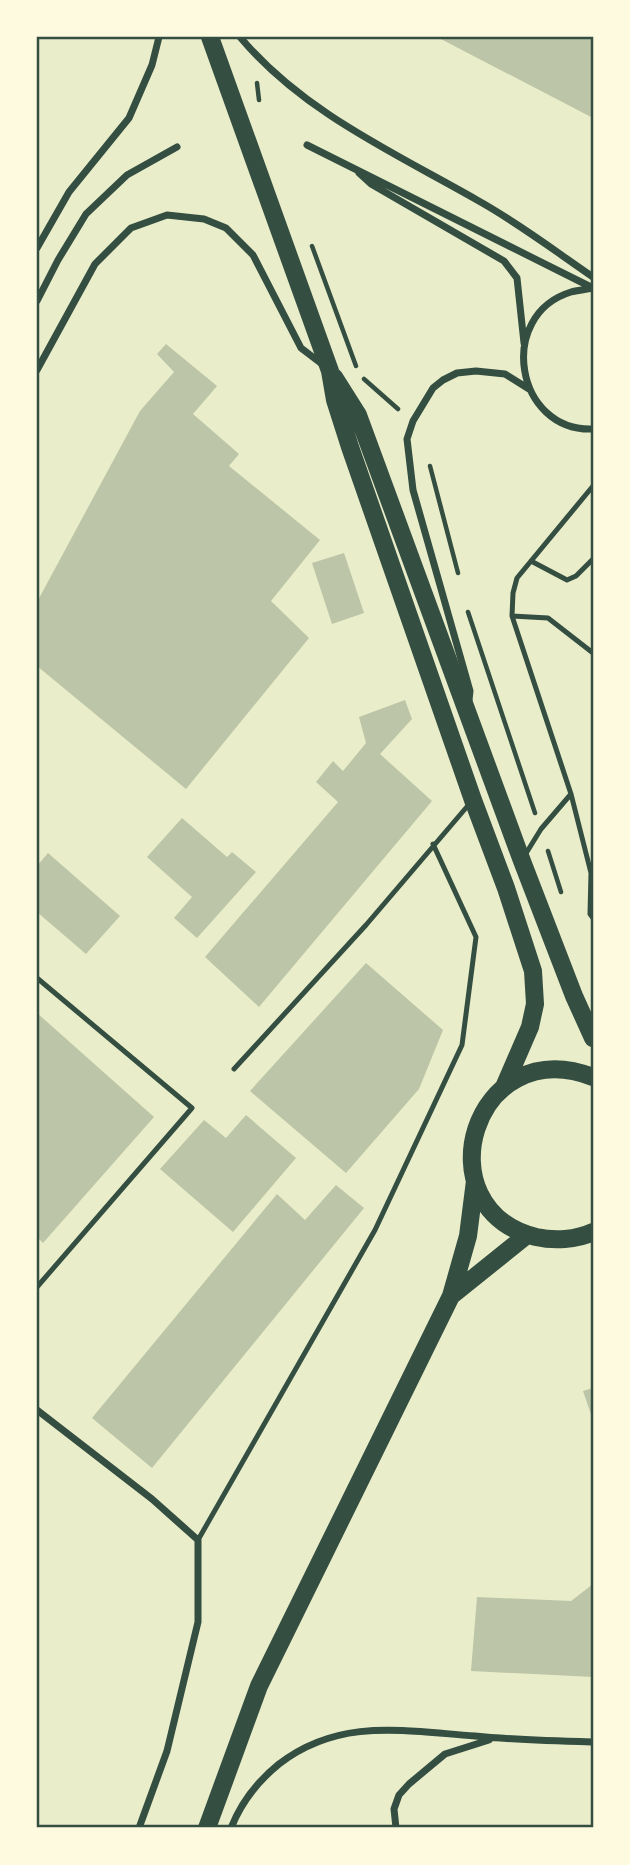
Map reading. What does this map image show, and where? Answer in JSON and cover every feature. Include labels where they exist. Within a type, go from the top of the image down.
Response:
[{"type":"main road","points":[[210,37],[330,371],[335,400],[350,447],[506,888],[534,978],[535,1003],[530,1027],[504,1087]]},
{"type":"main road","points":[[330,371],[358,415],[522,860],[593,1038]]},
{"type":"main road","points":[[593,1077],[563,1069],[546,1069],[530,1073],[504,1087],[489,1101],[474,1131],[471,1164],[481,1195],[500,1219],[527,1235],[558,1240],[593,1231]]},
{"type":"main road","points":[[207,1828],[259,1686],[451,1296],[468,1236],[475,1181]]},
{"type":"main road","points":[[451,1296],[527,1235]]},
{"type":"street","points":[[37,248],[69,192],[129,118],[148,75],[159,37]]},
{"type":"street","points":[[240,37],[257,57],[305,99],[365,138],[480,201],[593,277]]},
{"type":"street","points":[[307,145],[593,288]]},
{"type":"street","points":[[37,301],[86,214],[127,175],[177,147]]},
{"type":"street","points":[[351,165],[371,184],[504,261],[517,278],[524,343],[523,366],[529,389],[543,409],[562,423],[593,429]]},
{"type":"street","points":[[37,370],[95,264],[131,228],[167,215],[204,219],[226,228],[253,255],[301,348],[330,371]]},
{"type":"street","points":[[524,343],[533,321],[549,303],[570,292],[593,288]]},
{"type":"street","points":[[467,711],[470,691],[413,490],[407,439],[413,421],[433,388],[457,373],[505,374],[529,389]]},
{"type":"street","points":[[37,1410],[152,1499],[198,1540],[198,1622],[167,1751],[139,1828]]},
{"type":"street","points":[[231,1828],[249,1794],[268,1773],[292,1754],[321,1739],[349,1731],[380,1729],[593,1742]]},
{"type":"street","points":[[396,1828],[394,1809],[399,1795],[409,1783],[445,1754],[496,1738]]},
{"type":"lane","points":[[593,486],[517,578],[512,616],[571,794],[592,871],[590,914],[593,918]]},
{"type":"lane","points":[[531,561],[567,580],[576,576],[593,559]]},
{"type":"lane","points":[[512,616],[548,618],[593,653]]},
{"type":"lane","points":[[522,860],[541,829],[571,794]]},
{"type":"lane","points":[[234,1069],[366,925],[473,800]]},
{"type":"lane","points":[[198,1540],[375,1230],[462,1045],[475,937],[433,844]]},
{"type":"lane","points":[[37,978],[192,1108],[37,1286]]},
{"type":"path","points":[[257,83],[258,98],[263,111]]},
{"type":"path","points":[[309,237],[360,376],[398,409]]},
{"type":"path","points":[[427,455],[458,573]]},
{"type":"path","points":[[464,600],[565,904]]},
{"type":"building","points":[[437,37],[593,37],[593,118]]},
{"type":"building","points":[[166,344],[217,386],[193,414],[239,454],[229,466],[320,540],[271,601],[309,638],[186,789],[37,666],[37,602],[140,411],[174,372],[157,354]]},
{"type":"building","points":[[344,553],[364,613],[332,624],[312,563]]},
{"type":"building","points":[[405,700],[412,719],[380,754],[432,801],[259,1007],[205,957],[338,802],[316,782],[333,761],[343,771],[366,743],[359,717]]},
{"type":"building","points":[[182,818],[227,857],[232,852],[256,872],[197,938],[174,918],[192,897],[147,857]]},
{"type":"building","points":[[48,853],[120,916],[86,954],[37,912],[37,866]]},
{"type":"building","points":[[366,963],[443,1030],[419,1089],[346,1173],[250,1091]]},
{"type":"building","points":[[37,1013],[154,1117],[43,1243],[37,1237]]},
{"type":"building","points":[[246,1115],[296,1158],[233,1232],[160,1169],[204,1120],[226,1138]]},
{"type":"building","points":[[336,1185],[364,1208],[152,1468],[92,1418],[277,1194],[305,1220]]},
{"type":"building","points":[[593,1388],[593,1420],[583,1391]]},
{"type":"building","points":[[593,1584],[593,1677],[471,1671],[477,1597],[571,1601]]}]
